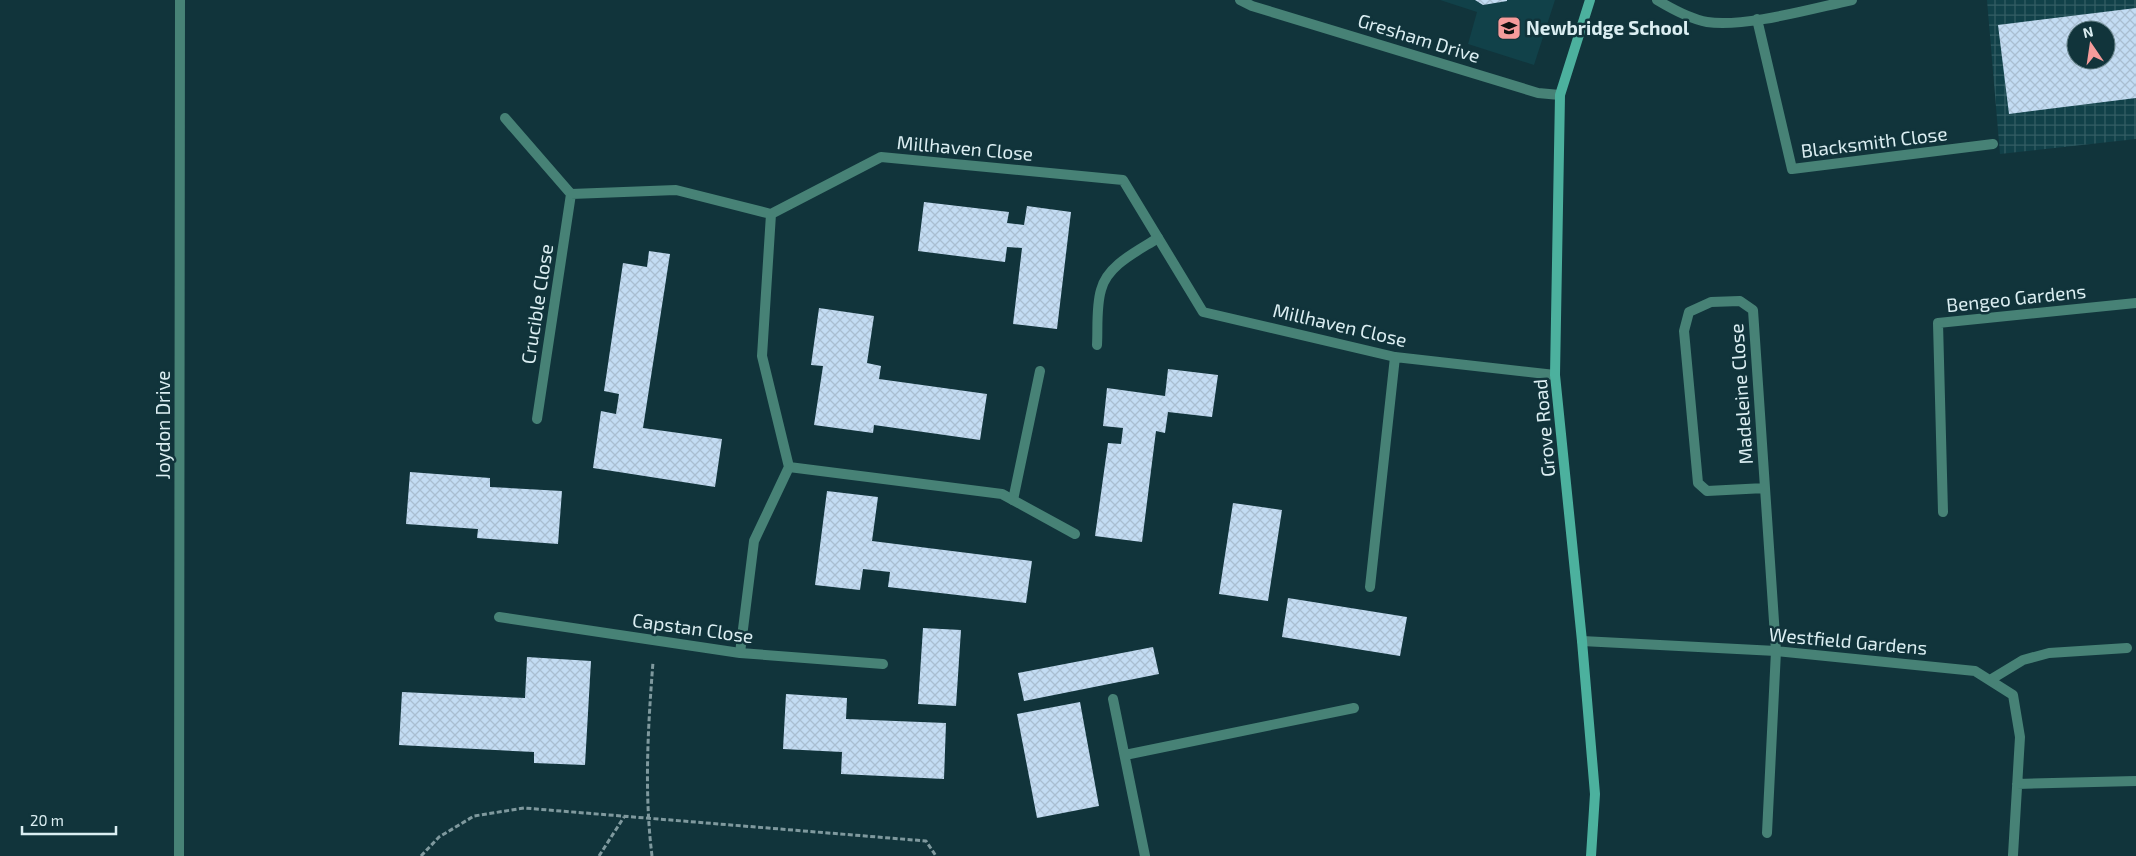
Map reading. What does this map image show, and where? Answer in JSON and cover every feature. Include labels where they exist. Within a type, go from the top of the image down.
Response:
[{"type":"street","name":"Joydon Drive","points":[[179,853],[180,0]]},
{"type":"street","name":"Gresham Drive","points":[[1240,0],[1252,6],[1538,93],[1560,95]]},
{"type":"street","name":"Grove Road","points":[[1590,0],[1560,95],[1555,375],[1582,641],[1595,794],[1591,856]]},
{"type":"street","points":[[1657,0],[1675,10],[1706,22],[1734,22],[1757,19],[1852,0]]},
{"type":"street","name":"Blacksmith Close","points":[[1757,19],[1792,169],[1993,144]]},
{"type":"street","points":[[505,118],[571,194],[676,190],[771,214],[762,356],[789,467],[754,541],[740,653]]},
{"type":"street","name":"Millhaven Close","points":[[771,214],[881,157],[1122,180],[1203,312],[1395,357],[1555,375]]},
{"type":"street","name":"Crucible Close","points":[[537,419],[571,194]]},
{"type":"street","points":[[1096,346],[1100,290],[1107,276],[1125,260],[1158,238]]},
{"type":"street","name":"Madeleine Close","points":[[1765,488],[1707,492],[1698,483],[1684,331],[1690,312],[1711,302],[1740,301],[1753,310],[1776,651],[1767,833]]},
{"type":"street","name":"Bengeo Gardens","points":[[1943,512],[1938,323],[2136,303]]},
{"type":"street","points":[[1370,587],[1395,357]]},
{"type":"street","points":[[1013,500],[1040,371]]},
{"type":"street","points":[[789,467],[1002,494],[1075,534]]},
{"type":"street","name":"Capstan Close","points":[[499,617],[740,653],[883,664]]},
{"type":"street","name":"Westfield Gardens","points":[[1582,641],[1776,651],[1975,671],[2013,695],[2020,737],[2012,855]]},
{"type":"street","points":[[1990,680],[2023,660],[2049,653],[2127,648]]},
{"type":"street","points":[[1113,699],[1145,856]]},
{"type":"street","points":[[1124,755],[1354,708]]},
{"type":"street","points":[[2017,784],[2136,781]]},
{"type":"path","points":[[652,856],[647,819],[648,731],[655,640]]},
{"type":"path","points":[[421,856],[439,837],[474,816],[524,808],[624,818],[926,841],[936,856]]},
{"type":"path","points":[[599,856],[624,818]]},
{"type":"shaded area","name":"Newbridge School","points":[[1440,0],[1555,0],[1534,65],[1468,44],[1477,12]]},
{"type":"shaded area","points":[[1987,0],[2136,0],[2136,139],[2000,154]]},
{"type":"building","points":[[1475,0],[1507,0],[1507,1],[1483,5]]},
{"type":"building","points":[[2136,8],[2136,98],[2009,114],[1998,25]]},
{"type":"building","points":[[924,202],[1009,212],[1007,223],[1024,225],[1027,206],[1071,212],[1057,329],[1013,324],[1022,248],[1007,247],[1005,262],[918,251]]},
{"type":"building","points":[[649,251],[670,254],[643,428],[722,439],[715,487],[593,468],[601,411],[616,414],[619,394],[604,391],[623,263],[647,267]]},
{"type":"building","points":[[819,308],[874,316],[867,363],[881,366],[879,379],[987,394],[980,440],[874,425],[873,433],[814,425],[823,366],[811,365]]},
{"type":"building","points":[[1168,369],[1218,375],[1212,417],[1168,412],[1165,433],[1156,431],[1142,542],[1095,536],[1108,443],[1121,444],[1123,428],[1103,426],[1107,388],[1165,396]]},
{"type":"building","points":[[410,472],[490,478],[490,487],[562,491],[558,544],[477,538],[478,529],[406,524]]},
{"type":"building","points":[[827,491],[878,497],[872,541],[1032,561],[1026,603],[888,587],[890,572],[863,569],[860,590],[815,585]]},
{"type":"building","points":[[1233,503],[1282,510],[1268,601],[1219,594]]},
{"type":"building","points":[[1288,598],[1407,617],[1400,656],[1282,637]]},
{"type":"building","points":[[923,628],[961,630],[956,706],[918,704]]},
{"type":"building","points":[[1153,647],[1159,674],[1024,701],[1018,673]]},
{"type":"building","points":[[527,657],[591,661],[585,765],[534,763],[534,752],[399,745],[402,692],[525,698]]},
{"type":"building","points":[[786,694],[847,698],[846,719],[946,723],[944,779],[841,774],[842,752],[783,749]]},
{"type":"building","points":[[1080,702],[1099,806],[1037,818],[1017,714]]},
{"type":"place","name":"Newbridge School","points":[[1509,28]]}]
